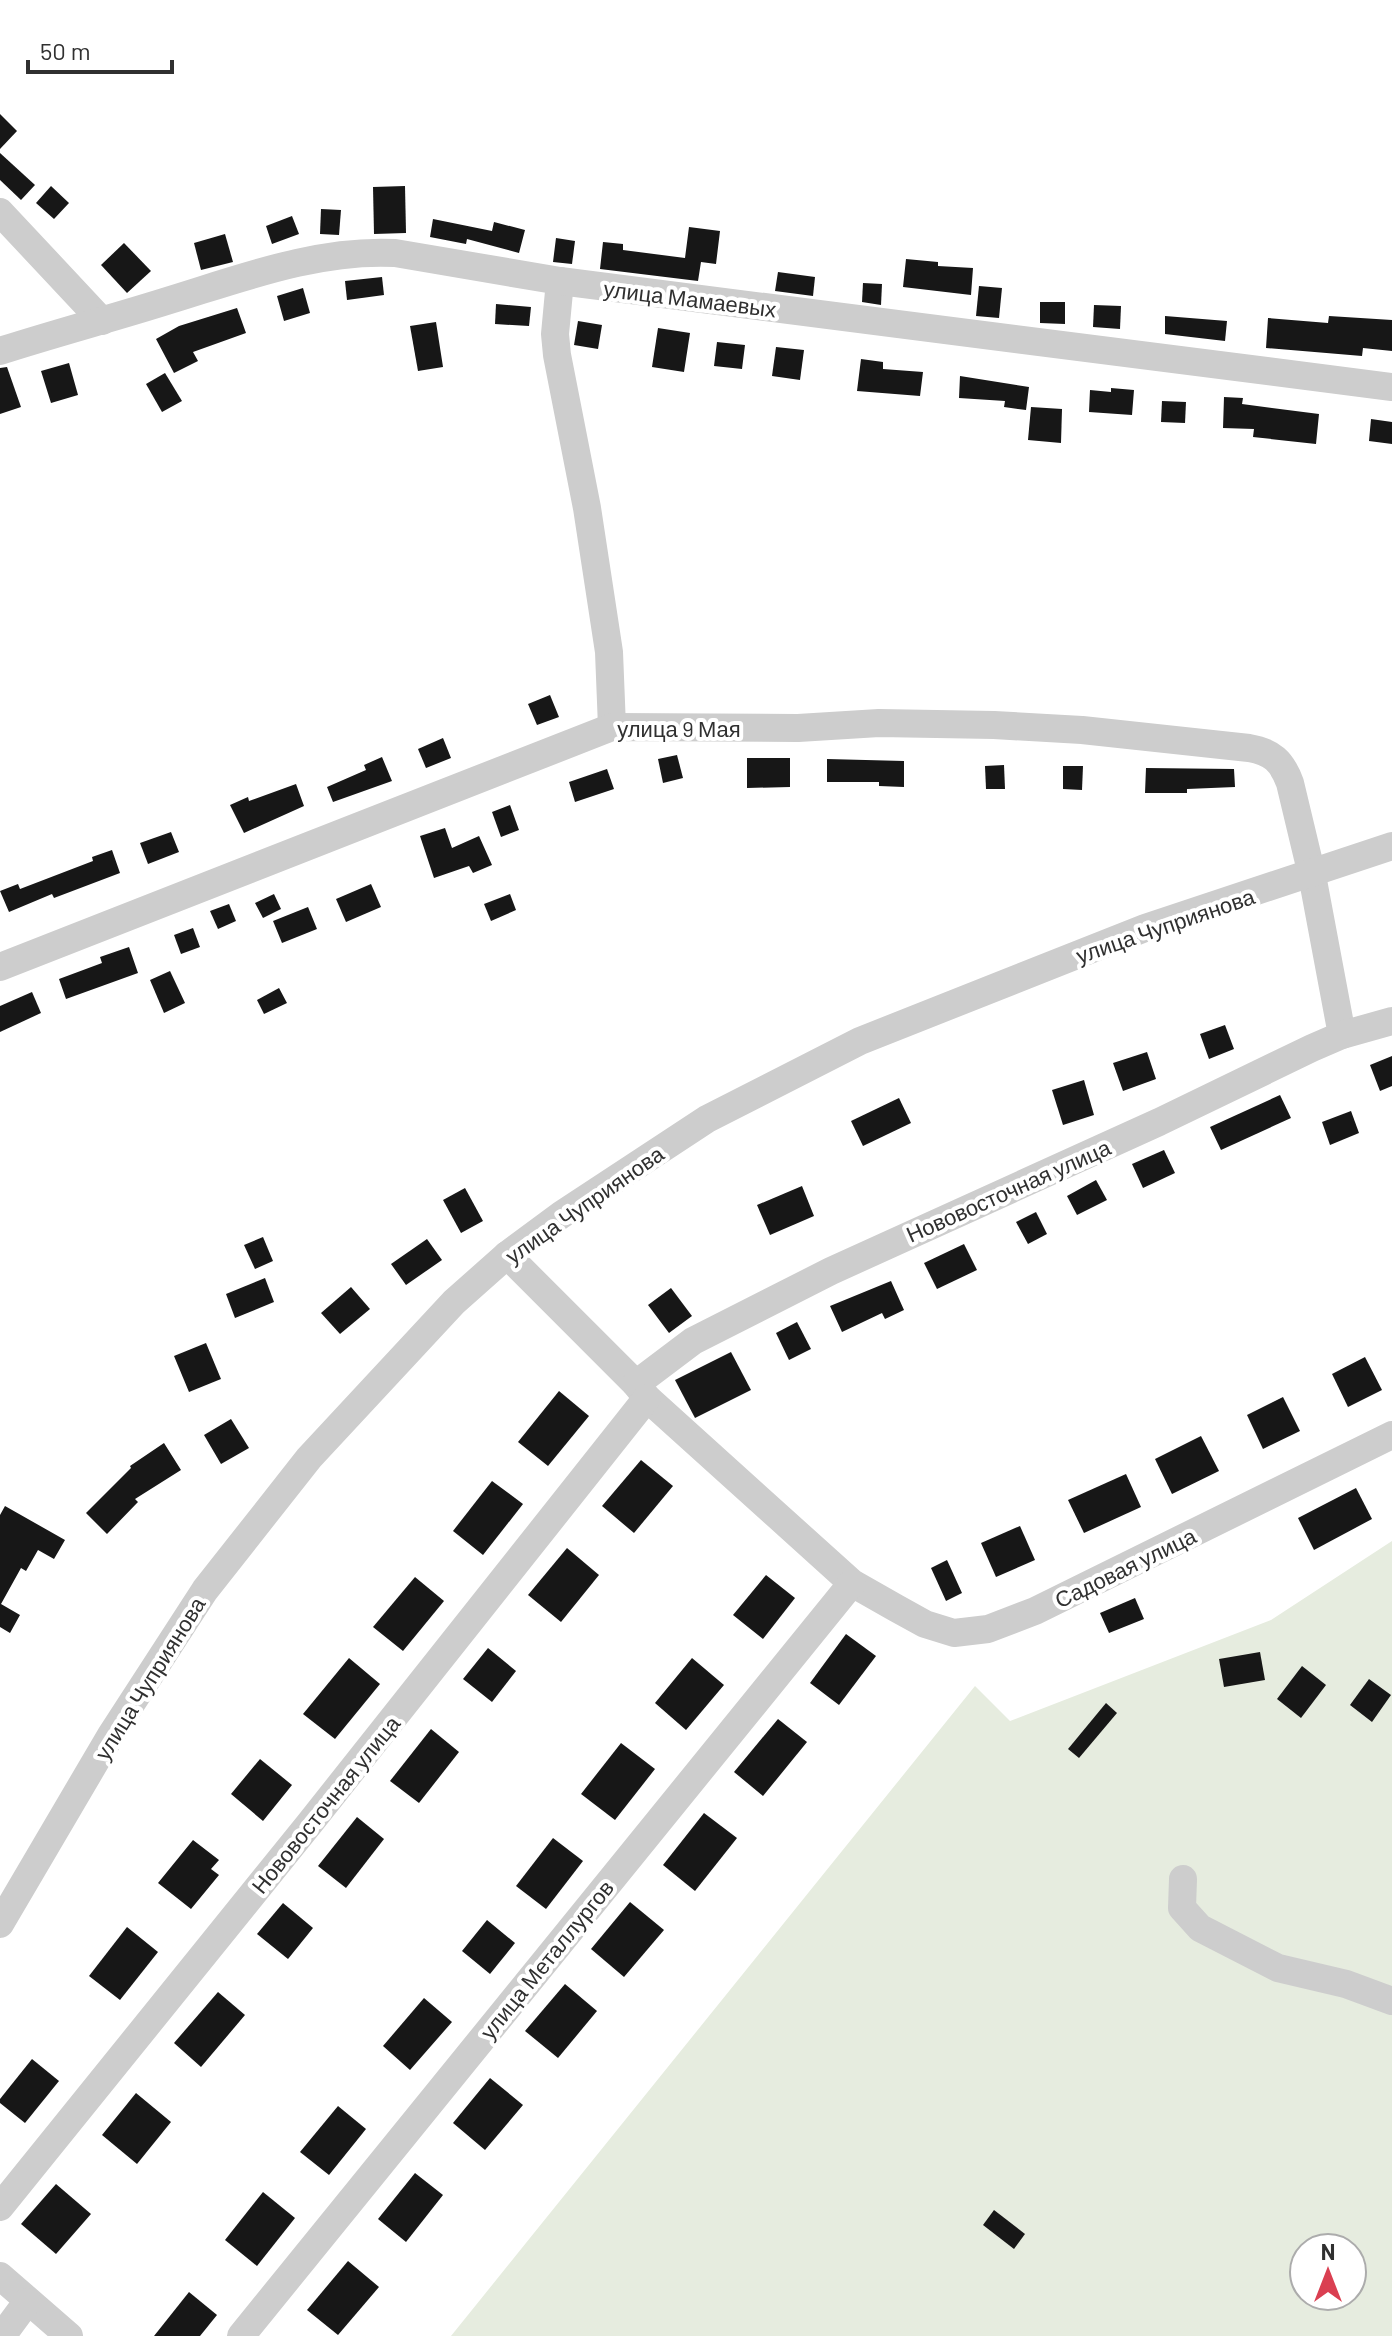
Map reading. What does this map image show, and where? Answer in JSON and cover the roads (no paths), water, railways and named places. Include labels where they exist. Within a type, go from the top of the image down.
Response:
[{"type":"street","points":[[0,212],[102,321]]},
{"type":"street","name":"улица Мамаевых","points":[[0,351],[260,273],[352,253],[395,253],[560,281],[1392,387]]},
{"type":"street","points":[[560,281],[555,334],[557,355],[587,508],[609,652],[612,727]]},
{"type":"street","name":"улица 9 Мая","points":[[0,967],[612,727],[798,728],[879,723],[994,725],[1082,730],[1266,751],[1276,758],[1285,770],[1312,875],[1342,1035]]},
{"type":"street","name":"улица Чуприянова","points":[[0,1924],[111,1735],[214,1578],[309,1458],[454,1302],[507,1255],[561,1215],[707,1119],[860,1041],[1145,928],[1392,846]]},
{"type":"street","name":"Нововосточная улица","points":[[0,2207],[310,1823],[642,1391],[693,1341],[831,1271],[1342,1035],[1392,1021]]},
{"type":"street","name":"Садовая улица","points":[[507,1255],[642,1391],[852,1583],[925,1624],[954,1633],[988,1629],[1035,1611],[1392,1435]]},
{"type":"street","name":"улица Металлургов","points":[[241,2336],[852,1583]]},
{"type":"street","points":[[1183,1879],[1182,1908],[1200,1928],[1278,1968],[1346,1984],[1392,2001]]},
{"type":"street","points":[[0,2276],[69,2336]]},
{"type":"street","points":[[2,2336],[27,2302]]}]
